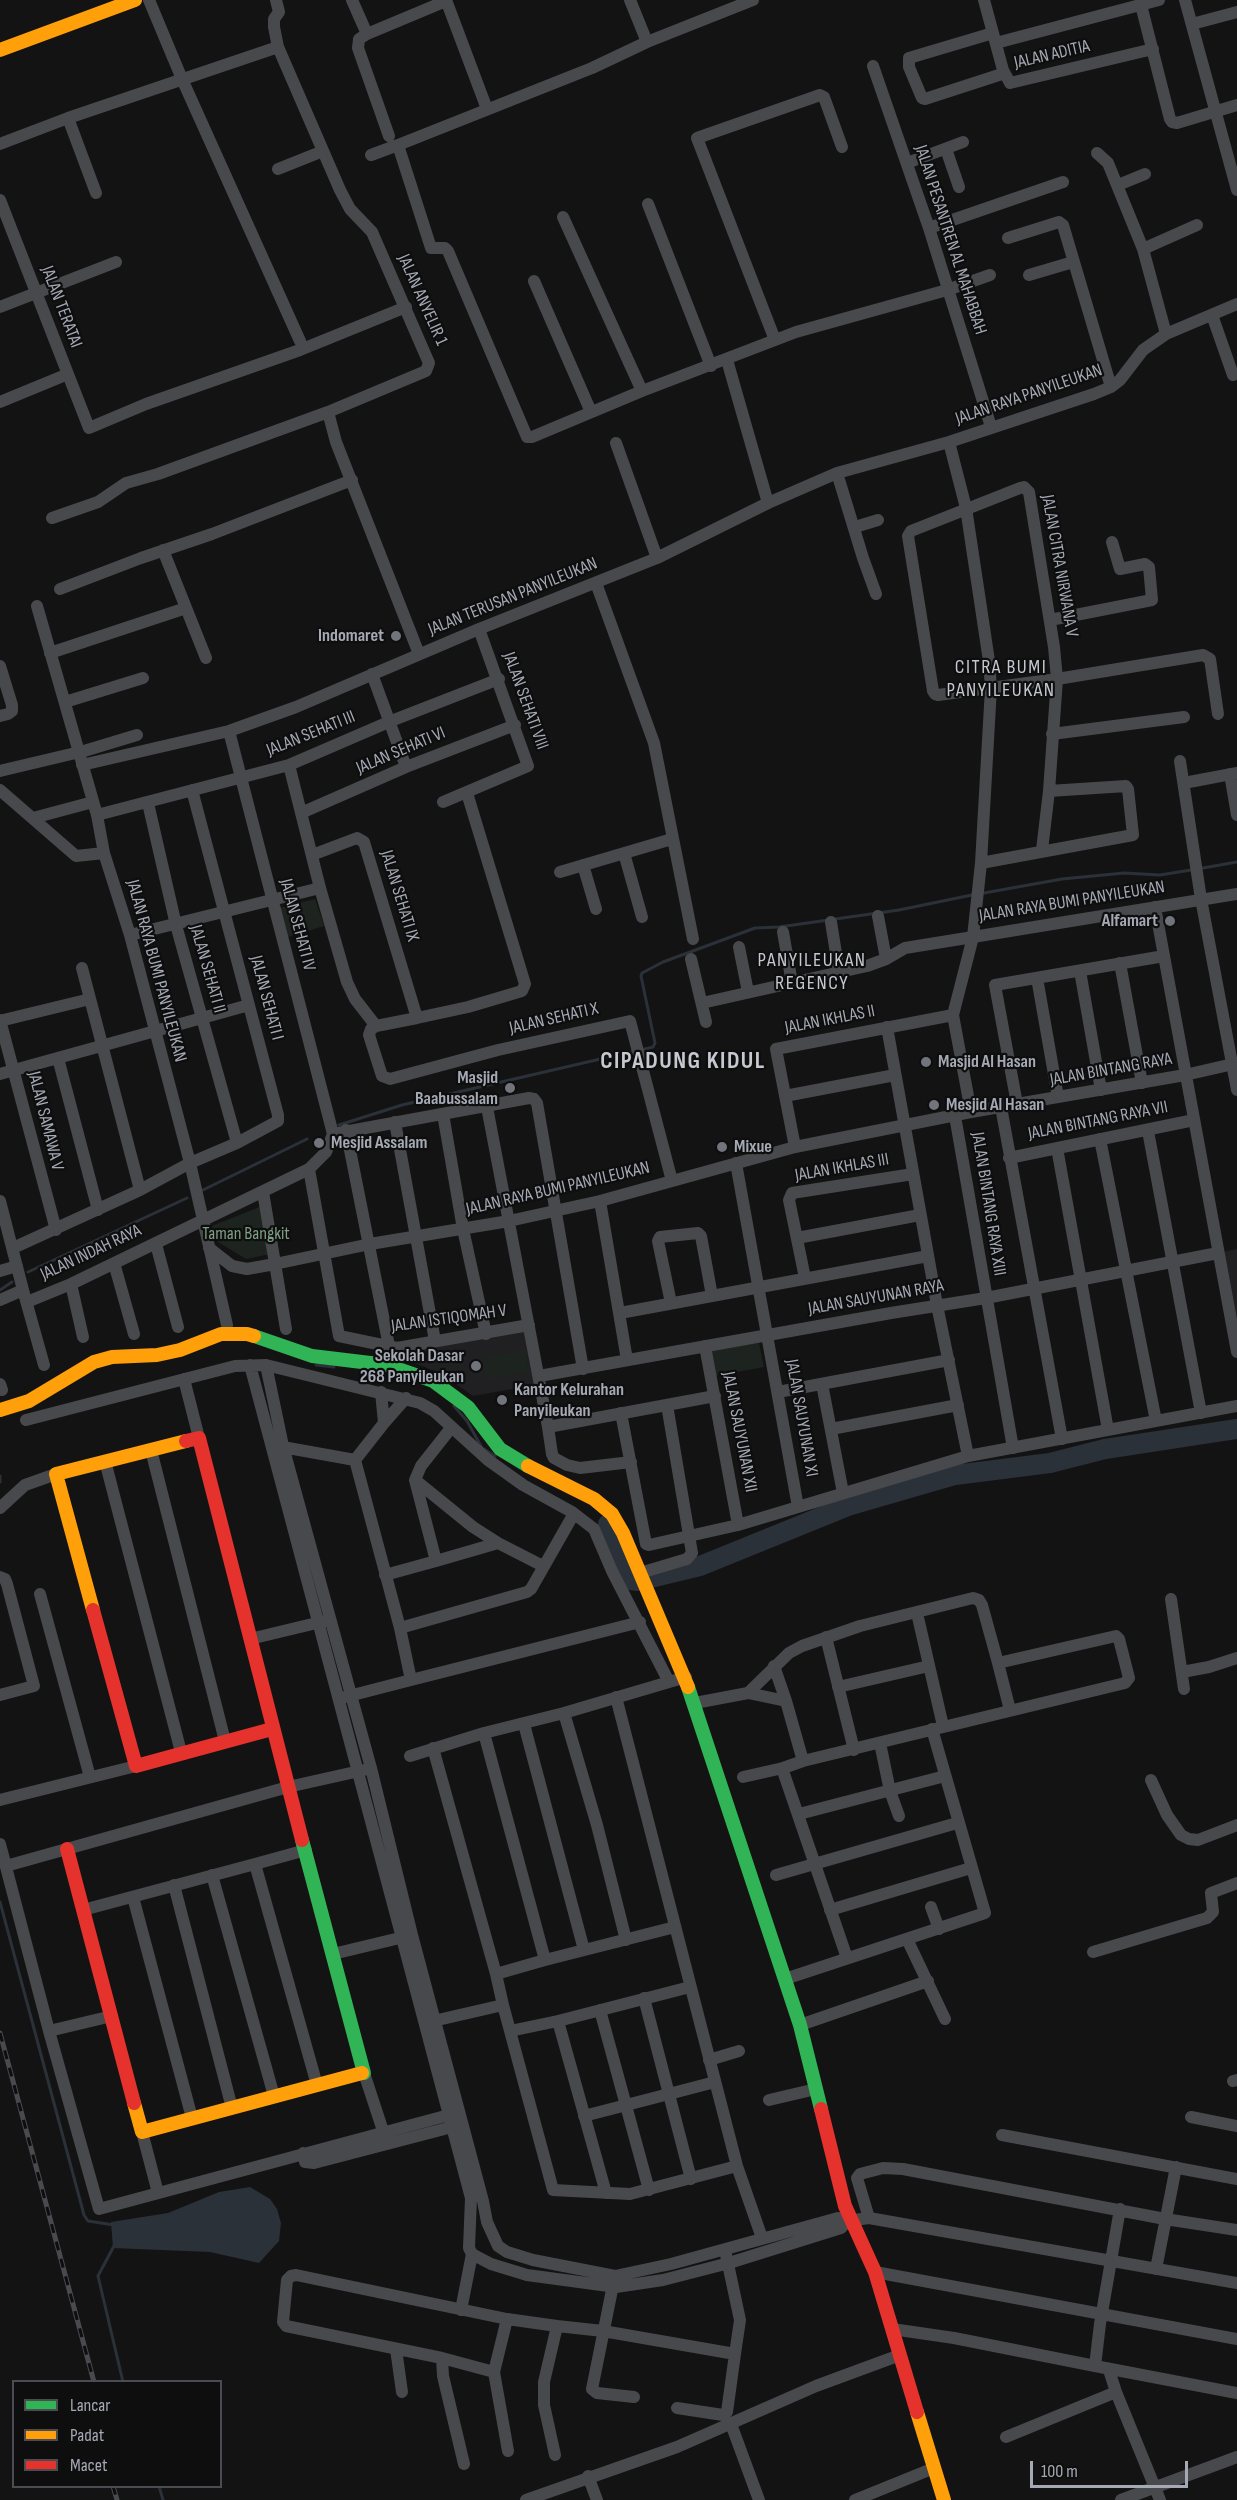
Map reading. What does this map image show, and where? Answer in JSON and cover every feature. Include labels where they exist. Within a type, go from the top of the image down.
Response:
[{"type":"street","points":[[0,50],[135,0]]},
{"type":"street","points":[[149,0],[182,79],[300,341]]},
{"type":"street","name":"JALAN ANYELIR 1","points":[[276,0],[279,12],[274,19],[274,27],[278,47],[350,209],[372,232],[429,363],[426,371],[328,412]]},
{"type":"street","points":[[352,0],[367,34]]},
{"type":"street","points":[[487,109],[446,0],[359,39],[358,48],[394,140],[431,248],[445,248],[448,251],[527,436],[532,437],[642,391],[816,325],[947,290],[990,275]]},
{"type":"street","points":[[630,0],[647,42]]},
{"type":"street","points":[[371,155],[394,140],[487,109],[592,68],[647,42],[753,0]]},
{"type":"street","name":"JALAN ADITIA","points":[[984,0],[1008,82],[1016,83],[1153,49]]},
{"type":"street","points":[[1003,70],[1002,74],[926,99],[922,98],[909,68],[909,58],[1159,0]]},
{"type":"street","points":[[1185,0],[1214,113],[1237,190]]},
{"type":"street","points":[[1192,24],[1236,12],[1231,0]]},
{"type":"street","points":[[1141,5],[1172,122],[1177,123],[1237,105]]},
{"type":"street","points":[[0,144],[68,118],[278,47]]},
{"type":"street","name":"JALAN PESANTREN AL MAHABBAH","points":[[873,66],[929,228],[991,427]]},
{"type":"street","points":[[775,340],[697,138],[820,94],[824,97],[842,147]]},
{"type":"street","points":[[68,118],[96,193]]},
{"type":"street","points":[[907,163],[963,142]]},
{"type":"street","points":[[946,149],[959,187]]},
{"type":"street","points":[[278,169],[323,151]]},
{"type":"street","points":[[1097,153],[1108,163],[1143,249],[1166,334]]},
{"type":"street","points":[[1118,185],[1146,174]]},
{"type":"street","points":[[929,228],[1063,182]]},
{"type":"street","name":"JALAN TERATAI","points":[[0,200],[3,215],[89,428],[146,404],[300,350],[406,307]]},
{"type":"street","points":[[648,204],[711,366]]},
{"type":"street","points":[[562,218],[642,391]]},
{"type":"street","points":[[1008,238],[1059,222],[1063,225],[1111,387]]},
{"type":"street","points":[[1143,249],[1197,225]]},
{"type":"street","points":[[0,307],[116,262]]},
{"type":"street","points":[[1029,275],[1073,262]]},
{"type":"street","points":[[534,281],[591,412]]},
{"type":"street","name":"JALAN RAYA PANYILEUKAN","points":[[950,442],[1111,387],[1120,380],[1143,350],[1166,334],[1237,304]]},
{"type":"street","points":[[1212,315],[1233,375]]},
{"type":"street","points":[[727,360],[768,503]]},
{"type":"street","points":[[0,402],[68,374]]},
{"type":"street","points":[[52,518],[98,502],[126,483],[158,474],[328,412],[336,442],[419,654]]},
{"type":"street","points":[[702,1003],[839,972],[886,959],[905,948],[973,937],[981,863],[991,688],[966,508],[950,442]]},
{"type":"street","name":"JALAN TERUSAN PANYILEUKAN","points":[[80,758],[229,733],[657,558],[768,503],[837,473],[950,442]]},
{"type":"street","points":[[616,443],[657,558]]},
{"type":"street","points":[[837,473],[876,594]]},
{"type":"street","points":[[60,589],[352,480]]},
{"type":"street","name":"JALAN CITRA NIRWANA V","points":[[966,508],[1020,488],[1027,489],[1050,620],[1057,679],[1049,791],[1042,850]]},
{"type":"street","points":[[966,508],[911,531],[908,536],[933,691],[938,695],[991,688],[1203,655],[1210,659],[1218,714]]},
{"type":"street","points":[[855,527],[878,520]]},
{"type":"street","points":[[1050,620],[1152,599],[1149,567],[1145,564],[1120,569],[1112,542]]},
{"type":"street","points":[[163,550],[206,658]]},
{"type":"street","points":[[596,583],[654,743],[693,939]]},
{"type":"street","name":"JALAN RAYA BUMI PANYILEUKAN","points":[[37,606],[97,815],[104,853],[130,935],[190,1163],[227,1325]]},
{"type":"street","points":[[51,653],[180,610]]},
{"type":"street","name":"JALAN SEHATI VIII","points":[[443,802],[528,766],[499,679],[479,629]]},
{"type":"street","points":[[0,666],[12,705],[12,711],[0,716]]},
{"type":"street","points":[[372,674],[406,767]]},
{"type":"street","points":[[65,702],[142,678]]},
{"type":"street","name":"JALAN SEHATI III","points":[[97,815],[289,765],[390,721],[499,679]]},
{"type":"street","points":[[1052,734],[1184,717]]},
{"type":"street","name":"JALAN SEHATI VI","points":[[302,813],[406,767],[515,725]]},
{"type":"street","name":"JALAN SEHATI IV","points":[[229,733],[332,1129]]},
{"type":"street","points":[[0,771],[80,758],[137,735]]},
{"type":"street","points":[[1180,761],[1202,900],[1235,1064],[1237,1090]]},
{"type":"street","points":[[289,765],[320,888],[347,982],[355,999],[376,1026],[478,1004],[525,988],[497,885],[467,793]]},
{"type":"street","points":[[1184,783],[1233,774],[1237,815]]},
{"type":"street","points":[[981,863],[1042,850],[1133,836],[1126,786],[1049,791]]},
{"type":"street","points":[[0,790],[76,856],[104,853]]},
{"type":"street","name":"JALAN SEHATI I","points":[[13,1248],[140,1190],[278,1121],[192,790]]},
{"type":"street","points":[[33,818],[93,802]]},
{"type":"street","name":"JALAN SEHATI II","points":[[148,803],[176,925],[237,1143]]},
{"type":"street","name":"JALAN SEHATI IX","points":[[312,855],[357,838],[364,842],[417,1018]]},
{"type":"street","points":[[560,872],[672,839]]},
{"type":"street","points":[[624,853],[642,917]]},
{"type":"street","points":[[583,865],[596,909]]},
{"type":"street","points":[[130,935],[320,888]]},
{"type":"street","name":"JALAN RAYA BUMI PANYILEUKAN","points":[[215,1276],[370,1244],[509,1221],[600,1201],[795,1147],[971,1112],[953,1015],[973,937],[1237,894]]},
{"type":"street","points":[[1155,907],[1237,1352]]},
{"type":"street","points":[[878,916],[886,959]]},
{"type":"street","points":[[831,922],[839,972]]},
{"type":"street","points":[[783,932],[792,982]]},
{"type":"street","points":[[740,947],[748,992]]},
{"type":"street","points":[[1017,1104],[996,985],[1164,956]]},
{"type":"street","points":[[691,959],[706,1022]]},
{"type":"street","points":[[1120,963],[1142,1083]]},
{"type":"street","points":[[82,968],[140,1190]]},
{"type":"street","points":[[1080,970],[1101,1090]]},
{"type":"street","points":[[1037,978],[1058,1097]]},
{"type":"street","points":[[0,1021],[90,996]]},
{"type":"street","points":[[0,1074],[249,1005]]},
{"type":"street","name":"JALAN IKHLAS II","points":[[795,1147],[776,1049],[953,1015]]},
{"type":"street","points":[[1224,1018],[1237,1015]]},
{"type":"street","name":"JALAN SAMAWA V","points":[[0,1021],[56,1230]]},
{"type":"street","name":"JALAN SEHATI X","points":[[376,1026],[371,1029],[369,1035],[382,1076],[390,1079],[498,1050],[630,1021],[672,1181]]},
{"type":"street","points":[[887,1027],[920,1215],[968,1456]]},
{"type":"street","points":[[58,1059],[98,1210]]},
{"type":"street","name":"JALAN BINTANG RAYA","points":[[971,1112],[1142,1083],[1235,1064]]},
{"type":"street","points":[[785,1096],[895,1075]]},
{"type":"street","points":[[325,1254],[309,1169],[326,1152],[332,1129],[346,1130],[488,1107],[529,1098],[534,1099],[537,1103],[583,1369]]},
{"type":"street","points":[[488,1107],[552,1454],[554,1458],[567,1465],[580,1468],[631,1462]]},
{"type":"street","points":[[1001,1107],[1062,1439]]},
{"type":"street","points":[[443,1114],[463,1229],[486,1334]]},
{"type":"street","name":"JALAN BINTANG RAYA XIII","points":[[956,1116],[1013,1448]]},
{"type":"street","name":"JALAN BINTANG RAYA VII","points":[[1009,1158],[1194,1120]]},
{"type":"street","points":[[395,1122],[435,1341]]},
{"type":"street","points":[[346,1130],[389,1346]]},
{"type":"street","points":[[1148,1131],[1201,1413]]},
{"type":"street","points":[[1100,1139],[1156,1421]]},
{"type":"street","points":[[1057,1148],[1108,1430]]},
{"type":"street","name":"JALAN SAUYUNAN XI","points":[[736,1162],[798,1507]]},
{"type":"street","name":"JALAN INDAH RAYA","points":[[0,1300],[71,1284],[309,1169]]},
{"type":"street","name":"JALAN IKHLAS III","points":[[805,1278],[789,1200],[792,1193],[913,1174]]},
{"type":"street","points":[[263,1192],[286,1329]]},
{"type":"street","points":[[0,1201],[3,1221],[13,1248],[44,1365]]},
{"type":"street","points":[[600,1201],[627,1360]]},
{"type":"street","points":[[797,1238],[920,1215]]},
{"type":"street","points":[[671,1303],[658,1240],[660,1237],[698,1233],[712,1296]]},
{"type":"street","points":[[156,1244],[178,1327]]},
{"type":"street","points":[[209,1248],[232,1266],[247,1269]]},
{"type":"street","name":"JALAN SAUYUNAN RAYA","points":[[539,1376],[986,1298],[1218,1253]]},
{"type":"street","name":"JALAN ISTIQOMAH V","points":[[325,1254],[339,1336],[397,1348],[529,1325]]},
{"type":"street","points":[[620,1313],[928,1256]]},
{"type":"street","points":[[114,1263],[134,1334]]},
{"type":"street","points":[[0,1270],[18,1269]]},
{"type":"street","points":[[71,1284],[83,1337]]},
{"type":"street","points":[[0,1410],[29,1401],[94,1362],[112,1357],[157,1355],[231,1333],[257,1337],[322,1359],[387,1365],[446,1389],[468,1407],[500,1449],[604,1506],[618,1522],[686,1677],[695,1703],[800,2025],[849,2221],[861,2237],[874,2272],[944,2500]]},
{"type":"street","name":"JALAN SAUYUNAN XII","points":[[705,1346],[738,1525]]},
{"type":"street","points":[[778,1392],[949,1360]]},
{"type":"street","points":[[250,1365],[278,1446],[323,1621],[338,1699],[358,1771],[483,2201],[491,2236],[500,2248],[532,2260],[614,2281],[838,2218],[849,2221],[869,2218],[1237,2283]]},
{"type":"street","points":[[26,1420],[235,1366],[250,1365],[266,1365],[406,1398],[434,1411],[488,1460],[523,1485],[572,1512],[594,1529],[612,1571],[669,1682]]},
{"type":"street","points":[[266,1365],[278,1446]]},
{"type":"street","points":[[184,1379],[272,1729],[364,2073],[385,2138]]},
{"type":"street","points":[[822,1384],[843,1493]]},
{"type":"street","points":[[381,1392],[384,1423]]},
{"type":"street","points":[[548,1427],[714,1396]]},
{"type":"street","points":[[355,1460],[406,1398]]},
{"type":"street","points":[[643,1579],[691,1557],[691,1537],[667,1405]]},
{"type":"street","points":[[831,1429],[958,1406]]},
{"type":"street","points":[[621,1413],[646,1544],[652,1545],[738,1525],[968,1456],[1237,1406]]},
{"type":"street","points":[[436,1561],[415,1480],[421,1466],[451,1428]]},
{"type":"street","points":[[0,1508],[25,1485],[56,1474],[199,1438]]},
{"type":"street","points":[[278,1446],[355,1460]]},
{"type":"street","points":[[151,1450],[225,1741]]},
{"type":"street","points":[[355,1460],[400,1628],[411,1680]]},
{"type":"street","points":[[105,1461],[181,1752]]},
{"type":"street","points":[[56,1474],[136,1766]]},
{"type":"street","points":[[415,1480],[472,1527],[543,1566]]},
{"type":"street","points":[[400,1628],[527,1592],[537,1580],[572,1517],[572,1512]]},
{"type":"street","points":[[385,1575],[498,1543]]},
{"type":"street","points":[[0,1577],[5,1579],[7,1584],[34,1686],[0,1695]]},
{"type":"street","points":[[40,1594],[90,1777]]},
{"type":"street","points":[[748,1693],[789,1653],[826,1637],[973,1598],[979,1600],[1010,1710]]},
{"type":"street","points":[[1171,1599],[1184,1689]]},
{"type":"street","points":[[785,1978],[985,1913],[945,1776],[929,1666],[917,1613]]},
{"type":"street","points":[[250,1640],[323,1621]]},
{"type":"street","points":[[323,1621],[351,1696],[371,1768],[406,1936]]},
{"type":"street","points":[[338,1699],[640,1622]]},
{"type":"street","points":[[743,1777],[1125,1683],[1129,1678],[1119,1639],[1116,1636],[998,1663]]},
{"type":"street","points":[[826,1637],[854,1750]]},
{"type":"street","points":[[1182,1671],[1209,1667],[1237,1658]]},
{"type":"street","points":[[774,1666],[803,1761]]},
{"type":"street","points":[[838,1688],[929,1666]]},
{"type":"street","points":[[410,1756],[686,1677]]},
{"type":"street","points":[[695,1703],[748,1693],[786,1701]]},
{"type":"street","points":[[616,1697],[737,2166],[762,2238]]},
{"type":"street","points":[[564,1713],[597,1825],[626,1940]]},
{"type":"street","points":[[524,1724],[584,1950]]},
{"type":"street","points":[[0,1800],[272,1729]]},
{"type":"street","points":[[484,1733],[545,1959]]},
{"type":"street","points":[[880,1743],[890,1791],[899,1816]]},
{"type":"street","points":[[433,1748],[496,1974],[550,2187],[557,2191],[630,2194],[737,2166]]},
{"type":"street","points":[[6,1866],[288,1788],[371,1768]]},
{"type":"street","points":[[783,1768],[847,1958]]},
{"type":"street","points":[[799,1814],[945,1776]]},
{"type":"street","points":[[1151,1780],[1167,1815],[1181,1835],[1198,1840],[1237,1825]]},
{"type":"street","points":[[776,1875],[814,1862],[957,1823]]},
{"type":"street","points":[[0,1844],[49,2031],[98,2208],[101,2210],[303,2153],[305,2162],[314,2163],[385,2138],[450,2121]]},
{"type":"street","points":[[67,1850],[158,2193]]},
{"type":"street","points":[[83,1910],[306,1850]]},
{"type":"street","points":[[255,1864],[318,2085]]},
{"type":"street","points":[[830,1910],[971,1869]]},
{"type":"street","points":[[212,1875],[274,2096]]},
{"type":"street","points":[[1093,1952],[1207,1918],[1213,1912],[1211,1893],[1237,1883]]},
{"type":"street","points":[[174,1885],[232,2108]]},
{"type":"street","points":[[133,1897],[192,2118]]},
{"type":"street","points":[[931,1907],[939,1929]]},
{"type":"street","points":[[496,1974],[545,1959],[675,1928]]},
{"type":"street","points":[[333,1953],[406,1936]]},
{"type":"street","points":[[907,1939],[945,2019]]},
{"type":"street","points":[[800,2025],[928,1981]]},
{"type":"street","points":[[510,2031],[558,2021],[690,1986]]},
{"type":"street","points":[[644,1998],[691,2178]]},
{"type":"street","points":[[430,2022],[503,2005]]},
{"type":"street","points":[[600,2010],[649,2190]]},
{"type":"street","points":[[49,2031],[112,2016]]},
{"type":"street","points":[[558,2021],[606,2193]]},
{"type":"street","points":[[430,2022],[450,2121],[471,2198],[469,2248],[472,2254],[491,2264],[527,2275],[614,2281],[663,2280],[729,2263],[841,2228],[849,2221]]},
{"type":"street","points":[[709,2060],[739,2051]]},
{"type":"street","points":[[142,2132],[364,2073]]},
{"type":"street","points":[[585,2116],[715,2082]]},
{"type":"street","points":[[769,2100],[816,2089]]},
{"type":"street","points":[[1191,2117],[1237,2126]]},
{"type":"street","points":[[1002,2135],[1237,2179]]},
{"type":"street","points":[[1156,2269],[1176,2167]]},
{"type":"street","points":[[869,2218],[857,2178],[860,2174],[883,2168],[903,2169],[1166,2219],[1237,2230]]},
{"type":"street","points":[[1095,2366],[1120,2209]]},
{"type":"street","points":[[470,2222],[487,2222]]},
{"type":"street","points":[[491,2264],[500,2248]]},
{"type":"street","points":[[677,2408],[723,2415],[727,2412],[740,2320],[725,2250]]},
{"type":"street","points":[[461,2310],[472,2254]]},
{"type":"street","points":[[874,2272],[1237,2339]]},
{"type":"street","points":[[494,2372],[442,2358],[286,2326],[283,2322],[287,2280],[296,2275],[507,2319],[603,2331],[735,2354]]},
{"type":"street","points":[[614,2281],[592,2389],[597,2393],[634,2397]]},
{"type":"street","points":[[507,2319],[494,2372],[508,2451]]},
{"type":"street","points":[[555,2455],[544,2405],[544,2382],[557,2326]]},
{"type":"street","points":[[892,2329],[954,2338],[1109,2370],[1237,2393]]},
{"type":"street","points":[[396,2349],[402,2392]]},
{"type":"street","points":[[526,2500],[588,2476],[677,2447],[816,2386],[900,2355]]},
{"type":"street","points":[[442,2358],[443,2376],[464,2464]]},
{"type":"street","points":[[1109,2370],[1160,2500]]},
{"type":"street","points":[[1006,2437],[1116,2392]]},
{"type":"street","points":[[731,2424],[759,2500]]},
{"type":"street","points":[[1121,2500],[1237,2457]]},
{"type":"street","points":[[855,2500],[934,2468]]},
{"type":"street","points":[[588,2476],[597,2500]]},
{"type":"shaded area","points":[[1237,1249],[1237,1352],[1218,1253]]},
{"type":"shaded area","name":"Sekolah Dasar 268 Panyileukan","points":[[525,1329],[535,1385],[473,1396],[440,1373],[402,1358],[401,1353]]},
{"type":"shaded area","points":[[250,2187],[270,2199],[277,2209],[281,2223],[279,2241],[259,2263],[210,2252],[113,2248],[111,2222],[168,2213],[219,2192]]},
{"type":"green space","points":[[315,899],[324,926],[285,938],[276,909]]},
{"type":"green space","name":"Taman Bangkit","points":[[262,1206],[270,1254],[246,1259],[215,1240],[212,1226]]},
{"type":"green space","points":[[759,1343],[764,1367],[714,1376],[709,1350]]},
{"type":"green space","points":[[525,1351],[528,1372],[487,1379],[483,1358]]},
{"type":"waterway","points":[[1203,868],[1237,862]]},
{"type":"waterway","points":[[984,893],[1062,879],[1124,873],[1160,875],[1191,870]]},
{"type":"waterway","points":[[641,1050],[653,1047],[655,1043],[641,976],[642,973],[663,962],[755,928],[779,927],[899,910],[972,895]]},
{"type":"waterway","points":[[339,1125],[402,1105],[635,1051]]},
{"type":"waterway","points":[[203,1190],[307,1139]]},
{"type":"waterway","points":[[28,1272],[187,1198]]},
{"type":"waterway","points":[[0,1290],[12,1282]]},
{"type":"waterway","points":[[316,1365],[334,1367]]},
{"type":"waterway","points":[[454,1406],[467,1421],[482,1448],[495,1456]]},
{"type":"waterway","points":[[608,1524],[631,1580],[638,1581],[700,1566],[848,1506],[955,1475],[1050,1463],[1105,1449],[1237,1429]]},
{"type":"waterway","points":[[0,1476],[0,1482]]},
{"type":"waterway","points":[[0,1902],[84,2215],[88,2221],[114,2225]]},
{"type":"waterway","points":[[115,2244],[98,2276],[123,2380]]},
{"type":"waterway","points":[[160,2488],[163,2500]]},
{"type":"railway","points":[[0,2033],[93,2380]]},
{"type":"railway","points":[[114,2488],[117,2500]]},
{"type":"traffic: fast","points":[[254,1336],[312,1356],[387,1365],[433,1381],[468,1407],[500,1449],[528,1466]]},
{"type":"traffic: fast","points":[[688,1687],[800,2025],[821,2109]]},
{"type":"traffic: fast","points":[[302,1840],[364,2073],[362,2073]]},
{"type":"traffic: slow","points":[[0,50],[135,0]]},
{"type":"traffic: slow","points":[[0,1410],[29,1401],[94,1362],[112,1357],[157,1355],[180,1350],[221,1334],[254,1336]]},
{"type":"traffic: slow","points":[[93,1610],[56,1474],[186,1441]]},
{"type":"traffic: slow","points":[[528,1466],[594,1499],[612,1514],[623,1533],[688,1687]]},
{"type":"traffic: slow","points":[[134,2103],[142,2132],[362,2073]]},
{"type":"traffic: slow","points":[[917,2412],[944,2500]]},
{"type":"traffic: jam","points":[[186,1441],[199,1438],[302,1840]]},
{"type":"traffic: jam","points":[[93,1610],[136,1766],[272,1729]]},
{"type":"traffic: jam","points":[[67,1849],[134,2103]]},
{"type":"traffic: jam","points":[[821,2109],[845,2206],[875,2272],[917,2412]]},
{"type":"place","name":"Indomaret","points":[[396,636]]},
{"type":"place","name":"Alfamart","points":[[1170,921]]},
{"type":"place","name":"Masjid Al Hasan","points":[[926,1062]]},
{"type":"place","name":"Masjid Baabussalam","points":[[510,1088]]},
{"type":"place","name":"Mesjid Al Hasan","points":[[934,1105]]},
{"type":"place","name":"Mesjid Assalam","points":[[319,1143]]},
{"type":"place","name":"Mixue","points":[[722,1147]]},
{"type":"place","name":"Sekolah Dasar 268 Panyileukan","points":[[476,1366]]},
{"type":"place","name":"Kantor Kelurahan Panyileukan","points":[[502,1400]]},
{"type":"district","name":"CITRA BUMI PANYILEUKAN","points":[[1001,680]]},
{"type":"district","name":"PANYILEUKAN REGENCY","points":[[812,972]]},
{"type":"district","name":"CIPADUNG KIDUL","points":[[683,1062]]}]
